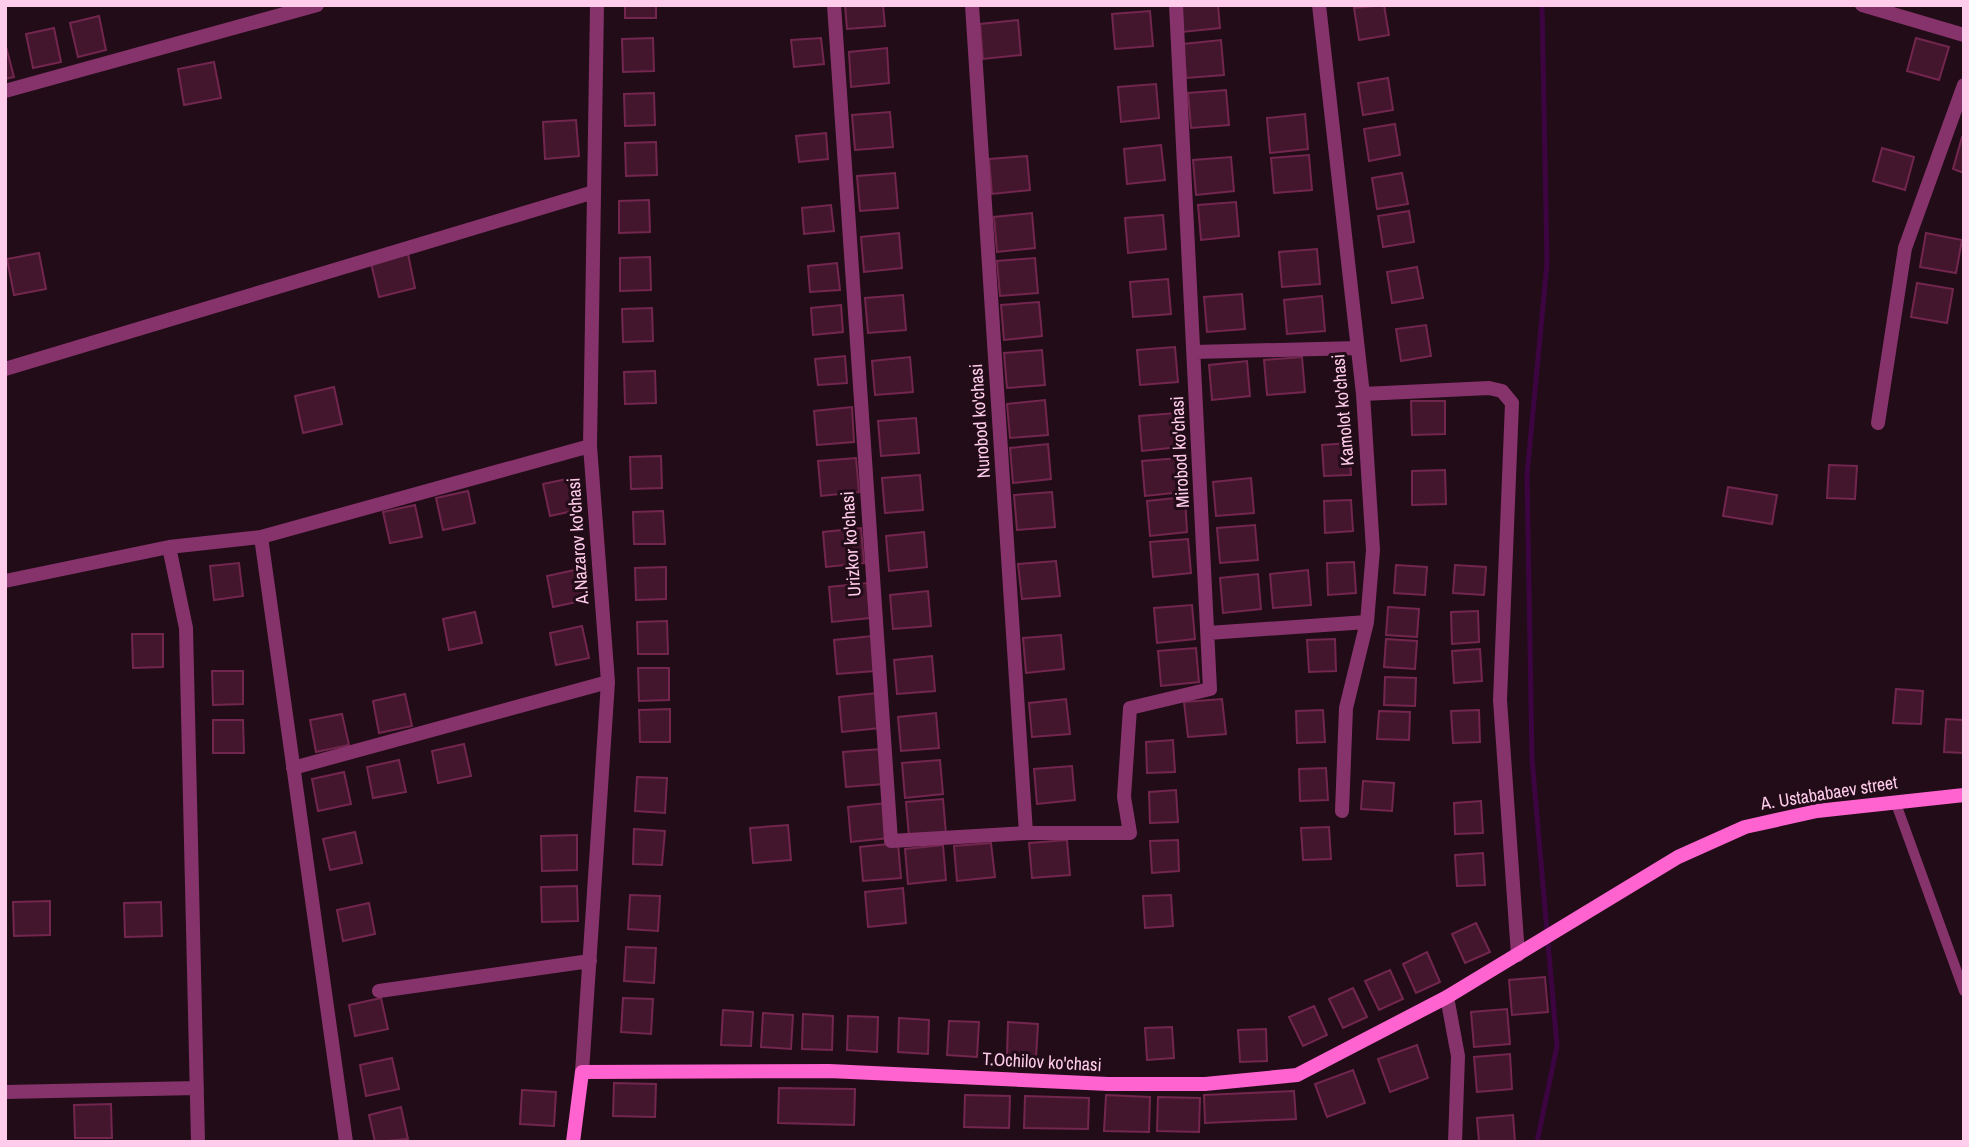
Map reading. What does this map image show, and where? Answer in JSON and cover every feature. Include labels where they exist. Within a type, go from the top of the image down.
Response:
[{"type":"main road","name":"A. Ustababaev street","points":[[1536,944],[1678,857],[1745,827],[1817,811],[1964,795]]},
{"type":"main road","name":"T.Ochilov ko'chasi","points":[[582,1072],[829,1071],[1108,1084],[1205,1084],[1297,1075],[1447,997],[1536,944]]},
{"type":"main road","points":[[573,1142],[582,1072]]},
{"type":"street","points":[[5,91],[317,5]]},
{"type":"street","name":"A.Nazarov ko'chasi","points":[[582,1072],[608,682],[590,446],[597,5]]},
{"type":"street","name":"Urizkor ko'chasi","points":[[834,5],[891,841],[1026,833],[1130,833]]},
{"type":"street","name":"Nurobod ko'chasi","points":[[972,5],[1026,833]]},
{"type":"street","name":"Mirobod ko'chasi","points":[[1130,833],[1124,797],[1129,708],[1210,690],[1176,5]]},
{"type":"street","name":"Kamolot ko'chasi","points":[[1319,5],[1363,394],[1373,550],[1367,622],[1346,708],[1342,811]]},
{"type":"street","points":[[1862,5],[1964,35]]},
{"type":"street","points":[[1878,423],[1905,248],[1964,85]]},
{"type":"street","points":[[5,369],[594,192]]},
{"type":"street","points":[[1194,352],[1357,348]]},
{"type":"street","points":[[1363,394],[1489,388],[1502,391],[1512,403],[1500,699],[1518,955]]},
{"type":"street","points":[[5,581],[169,547],[261,537],[590,446]]},
{"type":"street","points":[[261,537],[346,1142]]},
{"type":"street","points":[[169,547],[186,628],[198,1142]]},
{"type":"street","points":[[1208,633],[1367,622]]},
{"type":"street","points":[[293,768],[608,682]]},
{"type":"street","points":[[379,991],[590,961]]},
{"type":"street","points":[[1447,997],[1458,1056],[1455,1142]]},
{"type":"street","points":[[5,1092],[197,1088]]},
{"type":"lane","points":[[1895,801],[1964,991]]},
{"type":"building","points":[[625,5],[656,5],[656,18],[625,18]]},
{"type":"building","points":[[845,5],[883,5],[885,26],[847,29]]},
{"type":"building","points":[[1180,5],[1218,5],[1220,28],[1182,32]]},
{"type":"building","points":[[1384,5],[1389,35],[1359,40],[1354,8]]},
{"type":"building","points":[[1150,11],[1153,46],[1115,49],[1112,14]]},
{"type":"building","points":[[99,16],[106,50],[78,57],[70,23]]},
{"type":"building","points":[[1018,20],[1021,55],[983,59],[980,24]]},
{"type":"building","points":[[54,28],[61,62],[33,68],[26,34]]},
{"type":"building","points":[[653,38],[654,71],[623,72],[622,39]]},
{"type":"building","points":[[821,38],[824,64],[794,67],[791,40]]},
{"type":"building","points":[[1916,38],[1949,47],[1939,80],[1907,71]]},
{"type":"building","points":[[1221,40],[1224,75],[1186,78],[1183,44]]},
{"type":"building","points":[[5,43],[14,77],[5,79]]},
{"type":"building","points":[[887,48],[889,83],[851,87],[849,52]]},
{"type":"building","points":[[214,62],[221,98],[184,105],[178,69]]},
{"type":"building","points":[[1388,78],[1393,110],[1363,115],[1358,83]]},
{"type":"building","points":[[1156,84],[1159,118],[1121,122],[1118,87]]},
{"type":"building","points":[[1226,90],[1229,125],[1191,128],[1188,93]]},
{"type":"building","points":[[654,93],[655,125],[625,126],[624,94]]},
{"type":"building","points":[[890,112],[893,147],[855,150],[852,115]]},
{"type":"building","points":[[1305,114],[1308,149],[1270,153],[1267,118]]},
{"type":"building","points":[[576,120],[579,156],[545,159],[543,122]]},
{"type":"building","points":[[1395,124],[1400,155],[1369,161],[1364,129]]},
{"type":"building","points":[[826,133],[828,159],[799,162],[796,136]]},
{"type":"building","points":[[1964,137],[1964,173],[1953,169]]},
{"type":"building","points":[[656,142],[657,175],[626,176],[625,143]]},
{"type":"building","points":[[1161,145],[1165,180],[1127,184],[1124,149]]},
{"type":"building","points":[[1882,148],[1914,157],[1905,190],[1873,181]]},
{"type":"building","points":[[1309,155],[1312,190],[1274,193],[1271,158]]},
{"type":"building","points":[[1027,156],[1030,190],[992,194],[989,159]]},
{"type":"building","points":[[1231,157],[1234,191],[1196,195],[1193,160]]},
{"type":"building","points":[[895,173],[898,208],[860,211],[857,176]]},
{"type":"building","points":[[1402,173],[1408,204],[1377,209],[1372,178]]},
{"type":"building","points":[[649,200],[650,232],[619,233],[619,201]]},
{"type":"building","points":[[1236,202],[1239,236],[1201,240],[1198,205]]},
{"type":"building","points":[[831,205],[834,231],[804,234],[802,208]]},
{"type":"building","points":[[1409,211],[1414,242],[1383,247],[1378,216]]},
{"type":"building","points":[[1032,213],[1035,248],[997,252],[994,217]]},
{"type":"building","points":[[1163,215],[1166,249],[1128,253],[1125,218]]},
{"type":"building","points":[[899,233],[902,268],[864,272],[861,237]]},
{"type":"building","points":[[1926,233],[1962,240],[1956,273],[1920,267]]},
{"type":"building","points":[[1317,249],[1320,284],[1282,287],[1279,252]]},
{"type":"building","points":[[39,253],[46,289],[14,295],[7,259]]},
{"type":"building","points":[[408,254],[415,288],[379,297],[371,263]]},
{"type":"building","points":[[650,257],[651,290],[620,291],[620,258]]},
{"type":"building","points":[[1035,258],[1038,293],[1000,296],[997,261]]},
{"type":"building","points":[[837,263],[840,290],[810,292],[808,266]]},
{"type":"building","points":[[1417,267],[1423,298],[1392,303],[1387,272]]},
{"type":"building","points":[[1168,279],[1171,314],[1133,317],[1130,282]]},
{"type":"building","points":[[1917,283],[1953,289],[1947,323],[1911,317]]},
{"type":"building","points":[[1242,294],[1245,329],[1207,332],[1204,297]]},
{"type":"building","points":[[903,295],[906,330],[868,333],[865,298]]},
{"type":"building","points":[[1322,296],[1325,331],[1287,334],[1284,300]]},
{"type":"building","points":[[1039,302],[1042,336],[1004,340],[1001,305]]},
{"type":"building","points":[[841,305],[843,332],[813,335],[811,308]]},
{"type":"building","points":[[652,308],[653,341],[623,342],[622,309]]},
{"type":"building","points":[[1426,325],[1431,356],[1401,361],[1396,329]]},
{"type":"building","points":[[1175,347],[1178,382],[1140,385],[1137,350]]},
{"type":"building","points":[[1042,350],[1045,385],[1007,388],[1004,353]]},
{"type":"building","points":[[845,356],[847,383],[818,385],[815,359]]},
{"type":"building","points":[[910,357],[913,392],[875,395],[872,361]]},
{"type":"building","points":[[1302,357],[1305,392],[1267,395],[1264,360]]},
{"type":"building","points":[[1247,361],[1250,396],[1212,400],[1209,365]]},
{"type":"building","points":[[655,371],[656,403],[625,404],[624,372]]},
{"type":"building","points":[[334,387],[342,424],[303,433],[295,396]]},
{"type":"building","points":[[1045,400],[1048,435],[1010,438],[1007,404]]},
{"type":"building","points":[[1411,401],[1445,401],[1445,434],[1412,435]]},
{"type":"building","points":[[852,407],[854,442],[817,445],[814,411]]},
{"type":"building","points":[[1176,413],[1179,447],[1142,451],[1139,416]]},
{"type":"building","points":[[916,418],[919,453],[881,456],[878,421]]},
{"type":"building","points":[[1349,443],[1351,475],[1324,476],[1322,445]]},
{"type":"building","points":[[1048,444],[1051,479],[1013,483],[1010,448]]},
{"type":"building","points":[[661,456],[662,488],[631,489],[630,457]]},
{"type":"building","points":[[856,458],[859,492],[821,496],[818,461]]},
{"type":"building","points":[[1180,458],[1183,492],[1145,496],[1142,461]]},
{"type":"building","points":[[1829,465],[1857,466],[1855,499],[1827,498]]},
{"type":"building","points":[[1445,470],[1446,504],[1412,505],[1412,471]]},
{"type":"building","points":[[920,475],[923,510],[885,513],[882,478]]},
{"type":"building","points":[[576,477],[582,509],[550,516],[543,484]]},
{"type":"building","points":[[1251,478],[1254,513],[1216,516],[1213,482]]},
{"type":"building","points":[[1728,487],[1777,495],[1772,524],[1723,516]]},
{"type":"building","points":[[468,491],[475,523],[443,530],[436,498]]},
{"type":"building","points":[[1052,492],[1055,527],[1017,530],[1014,495]]},
{"type":"building","points":[[1185,497],[1187,532],[1150,536],[1147,501]]},
{"type":"building","points":[[1351,500],[1353,531],[1325,533],[1324,501]]},
{"type":"building","points":[[415,505],[422,537],[390,543],[383,512]]},
{"type":"building","points":[[663,511],[665,544],[634,544],[633,512]]},
{"type":"building","points":[[1255,525],[1258,560],[1220,563],[1217,528]]},
{"type":"building","points":[[861,528],[864,563],[826,567],[823,532]]},
{"type":"building","points":[[924,532],[927,567],[889,571],[886,536]]},
{"type":"building","points":[[1188,539],[1191,573],[1153,577],[1150,542]]},
{"type":"building","points":[[1056,561],[1060,596],[1022,599],[1018,564]]},
{"type":"building","points":[[1354,562],[1356,593],[1328,595],[1327,563]]},
{"type":"building","points":[[239,563],[243,596],[214,600],[210,566]]},
{"type":"building","points":[[1396,565],[1427,567],[1425,595],[1394,593]]},
{"type":"building","points":[[1455,565],[1486,567],[1484,595],[1453,593]]},
{"type":"building","points":[[666,567],[666,599],[636,600],[635,568]]},
{"type":"building","points":[[579,569],[586,600],[553,607],[547,576]]},
{"type":"building","points":[[1308,570],[1311,605],[1273,608],[1270,574]]},
{"type":"building","points":[[1258,574],[1261,609],[1223,613],[1220,578]]},
{"type":"building","points":[[867,583],[870,618],[832,622],[829,587]]},
{"type":"building","points":[[928,591],[931,626],[893,629],[890,595]]},
{"type":"building","points":[[1192,605],[1195,639],[1157,643],[1154,608]]},
{"type":"building","points":[[1388,607],[1419,609],[1417,637],[1386,635]]},
{"type":"building","points":[[1478,611],[1479,642],[1452,644],[1451,612]]},
{"type":"building","points":[[475,612],[482,643],[449,650],[443,619]]},
{"type":"building","points":[[667,621],[668,654],[638,654],[637,622]]},
{"type":"building","points":[[582,626],[589,658],[556,665],[550,633]]},
{"type":"building","points":[[132,634],[163,634],[163,667],[133,668]]},
{"type":"building","points":[[1061,635],[1064,669],[1026,673],[1023,638]]},
{"type":"building","points":[[872,636],[875,671],[837,674],[834,640]]},
{"type":"building","points":[[1335,639],[1336,671],[1309,672],[1307,640]]},
{"type":"building","points":[[1386,639],[1417,641],[1415,669],[1384,667]]},
{"type":"building","points":[[1196,648],[1199,682],[1161,686],[1158,651]]},
{"type":"building","points":[[1480,649],[1482,681],[1454,683],[1452,651]]},
{"type":"building","points":[[932,656],[935,691],[897,694],[894,660]]},
{"type":"building","points":[[638,668],[669,668],[669,700],[639,701]]},
{"type":"building","points":[[212,671],[243,671],[243,704],[213,705]]},
{"type":"building","points":[[1385,677],[1416,678],[1415,706],[1384,705]]},
{"type":"building","points":[[1896,689],[1923,691],[1921,724],[1893,723]]},
{"type":"building","points":[[877,693],[880,728],[842,732],[839,697]]},
{"type":"building","points":[[405,694],[412,726],[379,733],[373,701]]},
{"type":"building","points":[[1066,699],[1070,734],[1032,737],[1029,703]]},
{"type":"building","points":[[1222,699],[1226,734],[1188,737],[1184,702]]},
{"type":"building","points":[[670,709],[670,742],[640,742],[639,710]]},
{"type":"building","points":[[1323,710],[1325,742],[1297,743],[1296,711]]},
{"type":"building","points":[[1479,710],[1480,742],[1453,743],[1451,711]]},
{"type":"building","points":[[1379,711],[1410,712],[1409,740],[1377,739]]},
{"type":"building","points":[[936,713],[939,748],[901,751],[898,717]]},
{"type":"building","points":[[342,714],[349,745],[316,752],[310,720]]},
{"type":"building","points":[[1946,719],[1964,720],[1964,753],[1944,752]]},
{"type":"building","points":[[213,720],[243,720],[244,753],[213,753]]},
{"type":"building","points":[[1173,740],[1175,772],[1147,773],[1146,742]]},
{"type":"building","points":[[464,744],[471,776],[438,783],[432,751]]},
{"type":"building","points":[[881,749],[884,784],[846,787],[843,752]]},
{"type":"building","points":[[399,760],[406,792],[373,798],[367,767]]},
{"type":"building","points":[[940,760],[943,794],[905,798],[902,763]]},
{"type":"building","points":[[1072,766],[1075,800],[1037,804],[1034,769]]},
{"type":"building","points":[[1326,768],[1328,800],[1300,801],[1299,769]]},
{"type":"building","points":[[344,772],[351,804],[318,811],[312,779]]},
{"type":"building","points":[[637,777],[667,778],[665,813],[635,811]]},
{"type":"building","points":[[1363,781],[1394,783],[1392,811],[1361,809]]},
{"type":"building","points":[[1176,790],[1178,822],[1150,823],[1149,792]]},
{"type":"building","points":[[943,799],[946,834],[909,837],[906,802]]},
{"type":"building","points":[[1481,801],[1483,833],[1455,834],[1454,803]]},
{"type":"building","points":[[886,803],[889,838],[851,842],[848,807]]},
{"type":"building","points":[[788,825],[791,860],[753,863],[750,828]]},
{"type":"building","points":[[1329,827],[1331,859],[1303,860],[1301,828]]},
{"type":"building","points":[[634,829],[665,831],[662,865],[633,864]]},
{"type":"building","points":[[355,832],[362,863],[330,870],[323,839]]},
{"type":"building","points":[[577,835],[577,870],[542,871],[541,836]]},
{"type":"building","points":[[1067,840],[1070,875],[1032,878],[1029,843]]},
{"type":"building","points":[[1178,840],[1179,871],[1152,873],[1150,841]]},
{"type":"building","points":[[898,843],[901,878],[863,881],[860,847]]},
{"type":"building","points":[[991,843],[995,877],[957,881],[954,846]]},
{"type":"building","points":[[943,845],[946,880],[908,884],[905,849]]},
{"type":"building","points":[[1483,853],[1485,885],[1457,886],[1455,855]]},
{"type":"building","points":[[577,886],[578,921],[542,922],[541,887]]},
{"type":"building","points":[[903,888],[906,923],[868,927],[865,892]]},
{"type":"building","points":[[630,895],[660,896],[658,931],[628,929]]},
{"type":"building","points":[[1171,895],[1173,926],[1145,928],[1143,896]]},
{"type":"building","points":[[50,901],[50,935],[14,936],[13,902]]},
{"type":"building","points":[[161,902],[162,936],[125,937],[124,903]]},
{"type":"building","points":[[369,903],[375,934],[343,941],[337,910]]},
{"type":"building","points":[[1476,923],[1490,952],[1465,963],[1452,934]]},
{"type":"building","points":[[626,947],[656,948],[654,983],[624,981]]},
{"type":"building","points":[[1427,952],[1440,982],[1416,993],[1403,964]]},
{"type":"building","points":[[1390,970],[1403,999],[1379,1010],[1365,981]]},
{"type":"building","points":[[1545,977],[1548,1012],[1512,1015],[1509,980]]},
{"type":"building","points":[[1353,988],[1367,1017],[1343,1028],[1329,999]]},
{"type":"building","points":[[381,998],[388,1029],[355,1036],[349,1005]]},
{"type":"building","points":[[623,998],[653,999],[651,1034],[621,1032]]},
{"type":"building","points":[[1314,1006],[1327,1035],[1303,1046],[1289,1017]]},
{"type":"building","points":[[1507,1009],[1510,1044],[1474,1047],[1471,1012]]},
{"type":"building","points":[[723,1010],[753,1012],[751,1046],[721,1045]]},
{"type":"building","points":[[763,1013],[793,1015],[791,1049],[761,1047]]},
{"type":"building","points":[[803,1014],[833,1016],[832,1050],[802,1049]]},
{"type":"building","points":[[848,1016],[878,1017],[877,1052],[847,1050]]},
{"type":"building","points":[[899,1018],[929,1020],[928,1054],[898,1052]]},
{"type":"building","points":[[949,1021],[979,1022],[977,1057],[947,1055]]},
{"type":"building","points":[[1008,1022],[1038,1024],[1036,1058],[1007,1056]]},
{"type":"building","points":[[1172,1027],[1174,1058],[1147,1060],[1145,1028]]},
{"type":"building","points":[[1266,1029],[1267,1061],[1240,1062],[1238,1030]]},
{"type":"building","points":[[1417,1045],[1428,1078],[1390,1092],[1378,1059]]},
{"type":"building","points":[[1510,1054],[1512,1089],[1477,1092],[1474,1057]]},
{"type":"building","points":[[392,1058],[399,1089],[366,1096],[360,1065]]},
{"type":"building","points":[[1353,1070],[1365,1103],[1327,1117],[1315,1084]]},
{"type":"building","points":[[614,1083],[656,1084],[655,1117],[613,1116]]},
{"type":"building","points":[[779,1088],[855,1089],[854,1125],[778,1123]]},
{"type":"building","points":[[522,1090],[556,1092],[554,1126],[520,1124]]},
{"type":"building","points":[[1294,1091],[1296,1119],[1205,1123],[1204,1095]]},
{"type":"building","points":[[965,1095],[1010,1096],[1009,1128],[964,1127]]},
{"type":"building","points":[[1106,1095],[1150,1097],[1149,1132],[1104,1131]]},
{"type":"building","points":[[1025,1096],[1089,1098],[1088,1129],[1024,1128]]},
{"type":"building","points":[[1158,1097],[1200,1098],[1199,1132],[1157,1131]]},
{"type":"building","points":[[111,1104],[112,1138],[75,1138],[74,1105]]},
{"type":"building","points":[[401,1107],[408,1139],[375,1142],[369,1115]]},
{"type":"building","points":[[1513,1115],[1515,1142],[1479,1142],[1477,1118]]},
{"type":"waterway","points":[[1537,1142],[1557,1046],[1532,759],[1527,475],[1547,263],[1542,5]]}]
